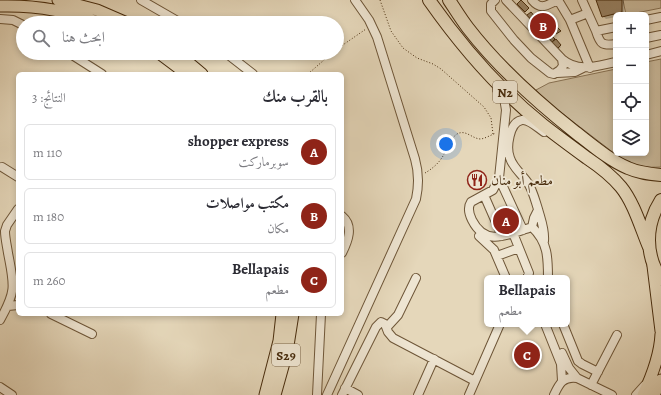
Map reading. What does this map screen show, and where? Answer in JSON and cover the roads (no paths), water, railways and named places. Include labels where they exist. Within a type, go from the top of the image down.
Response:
[{"type":"highway","name":"N2","points":[[429,0],[455,36],[482,68],[515,101],[610,175],[627,195],[649,247],[653,263],[661,279]]},
{"type":"highway","name":"N2","points":[[449,0],[468,28],[489,52],[520,85],[552,114],[616,162],[629,169],[661,175]]},
{"type":"highway","name":"N2","points":[[649,247],[651,223],[661,200]]},
{"type":"main road","points":[[58,0],[97,10],[111,16]]},
{"type":"main road","points":[[0,6],[22,6],[52,10],[77,16]]},
{"type":"main road","points":[[168,60],[184,72]]},
{"type":"main road","points":[[185,60],[200,72]]},
{"type":"main road","points":[[643,395],[659,351],[661,333],[653,263]]},
{"type":"main road","name":"S29","points":[[265,395],[279,341],[282,316]]},
{"type":"main road","name":"S29","points":[[275,395],[287,352],[293,316]]},
{"type":"main road","points":[[654,395],[661,380]]},
{"type":"street","points":[[141,0],[169,16]]},
{"type":"street","points":[[327,395],[416,199],[419,176],[416,159],[377,37],[372,25],[355,0]]},
{"type":"street","points":[[495,0],[492,4],[491,11],[514,40],[531,58],[550,73],[575,72],[586,68],[613,63]]},
{"type":"street","points":[[506,0],[562,59],[572,65],[586,68]]},
{"type":"street","points":[[532,0],[541,7],[558,0],[570,20],[586,68]]},
{"type":"street","points":[[582,0],[599,39],[603,44],[613,44]]},
{"type":"street","points":[[570,20],[588,13]]},
{"type":"street","points":[[649,19],[661,17]]},
{"type":"street","points":[[0,19],[16,22]]},
{"type":"street","points":[[596,31],[613,28]]},
{"type":"street","points":[[649,37],[661,35]]},
{"type":"street","points":[[455,36],[464,54],[504,98],[506,110],[499,178],[493,190],[466,204],[464,207],[466,220],[474,232],[492,247],[504,274]]},
{"type":"street","points":[[649,54],[661,52]]},
{"type":"street","points":[[557,73],[562,66],[562,59]]},
{"type":"street","points":[[80,60],[99,72]]},
{"type":"street","points":[[235,60],[250,72]]},
{"type":"street","points":[[548,275],[544,229],[532,190],[513,165],[510,158],[508,142],[517,122],[522,120],[527,121],[564,146],[587,158]]},
{"type":"street","points":[[2,167],[16,176]]},
{"type":"street","points":[[499,178],[524,230]]},
{"type":"street","points":[[484,195],[502,236]]},
{"type":"street","points":[[471,202],[469,205],[469,213],[474,223],[480,232],[491,237],[502,236],[532,227]]},
{"type":"street","points":[[532,227],[538,210]]},
{"type":"street","points":[[0,320],[8,306],[13,291],[13,281],[3,226],[16,211]]},
{"type":"street","points":[[344,247],[349,233],[346,227]]},
{"type":"street","points":[[532,227],[544,242]]},
{"type":"street","points":[[513,233],[529,273],[528,275]]},
{"type":"street","points":[[497,256],[519,248]]},
{"type":"street","points":[[387,327],[398,315],[416,278]]},
{"type":"street","points":[[8,306],[16,305]]},
{"type":"street","points":[[56,316],[92,334]]},
{"type":"street","points":[[317,395],[321,316]]},
{"type":"street","points":[[358,395],[343,392],[378,323],[383,322],[393,338],[475,381]]},
{"type":"street","points":[[468,395],[499,327]]},
{"type":"street","points":[[551,327],[567,363],[577,378]]},
{"type":"street","points":[[551,327],[561,364],[562,381]]},
{"type":"street","points":[[564,327],[578,361],[598,372]]},
{"type":"street","points":[[591,385],[617,335]]},
{"type":"street","points":[[418,395],[434,359]]},
{"type":"street","points":[[554,395],[562,381],[566,378],[577,378],[612,395]]},
{"type":"street","points":[[636,395],[649,382]]},
{"type":"street","points":[[1,390],[12,395]]},
{"type":"place","name":"مكتب مواصلات","points":[[543,26]]},
{"type":"place","name":"مطعم أبو منان","points":[[477,180]]},
{"type":"place","name":"shopper express","points":[[506,221]]},
{"type":"place","name":"Bellapais","points":[[527,355]]}]
